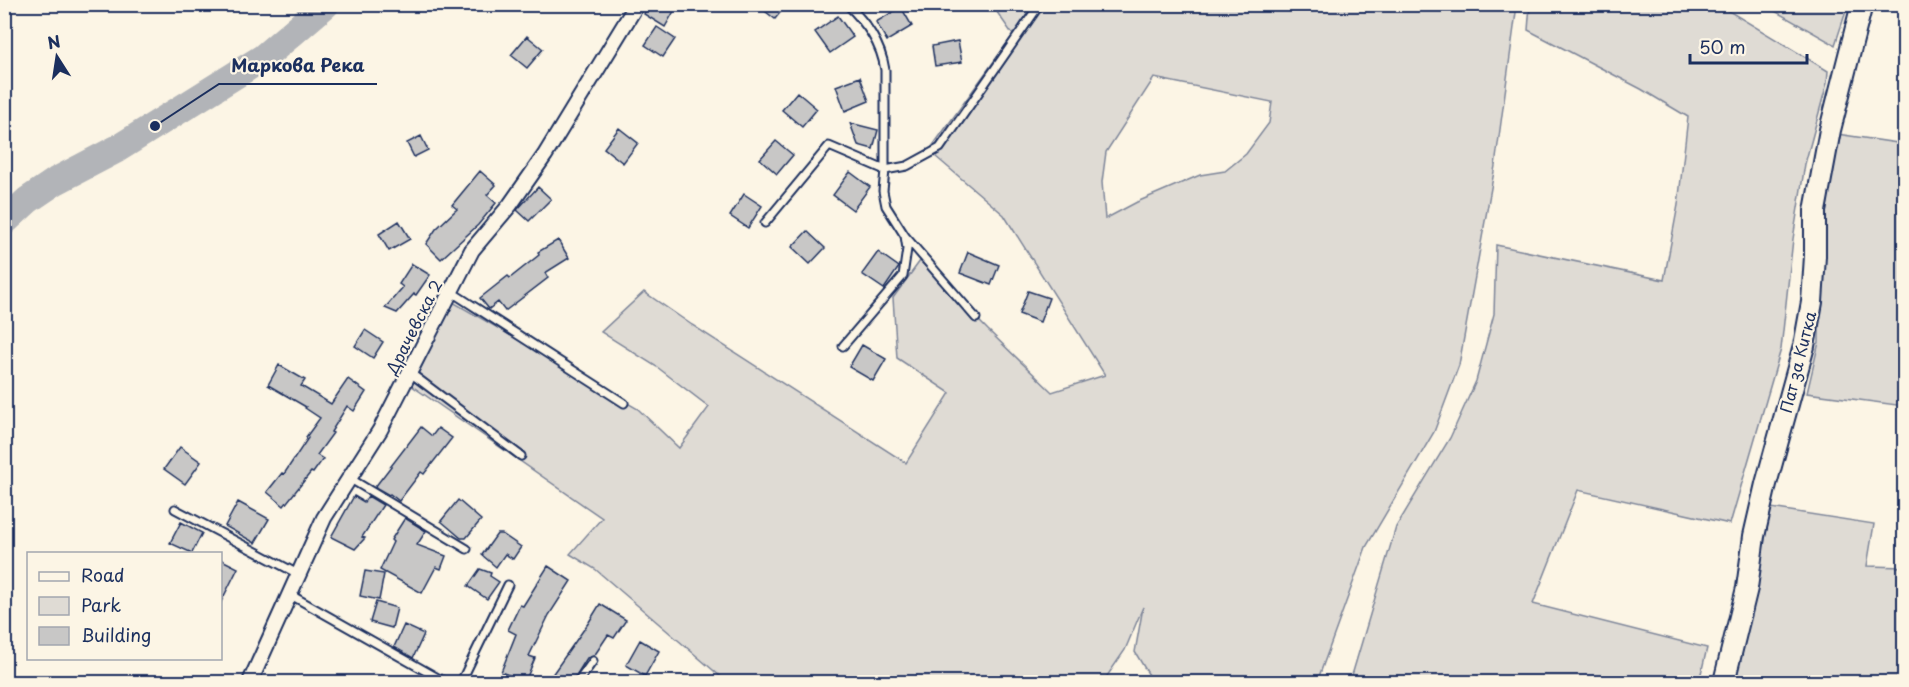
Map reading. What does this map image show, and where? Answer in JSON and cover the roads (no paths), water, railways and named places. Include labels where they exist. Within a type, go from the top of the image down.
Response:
[{"type":"street","name":"Драчевска 2","points":[[250,682],[324,518],[380,430],[472,250],[510,205],[545,155],[637,4]]},
{"type":"street","name":"Пат за Китка","points":[[1724,682],[1747,588],[1761,505],[1804,346],[1812,302],[1815,211],[1830,130],[1862,4]]},
{"type":"lane","points":[[847,4],[877,42],[882,54],[885,70],[883,191],[886,206],[905,236],[976,318]]},
{"type":"lane","points":[[765,223],[830,146],[885,170],[907,166],[940,148],[1040,4]]},
{"type":"lane","points":[[843,346],[903,276],[907,249],[905,236]]},
{"type":"lane","points":[[450,291],[624,403]]},
{"type":"lane","points":[[409,372],[521,456]]},
{"type":"lane","points":[[349,478],[467,549]]},
{"type":"lane","points":[[175,509],[298,574]]},
{"type":"lane","points":[[461,682],[508,585]]},
{"type":"lane","points":[[289,594],[445,682]]},
{"type":"lane","points":[[578,682],[593,661]]},
{"type":"waterway","points":[[4,222],[28,200],[56,181],[117,149],[264,57],[326,4]]},
{"type":"place","name":"Маркова Река","points":[[155,126]]}]
